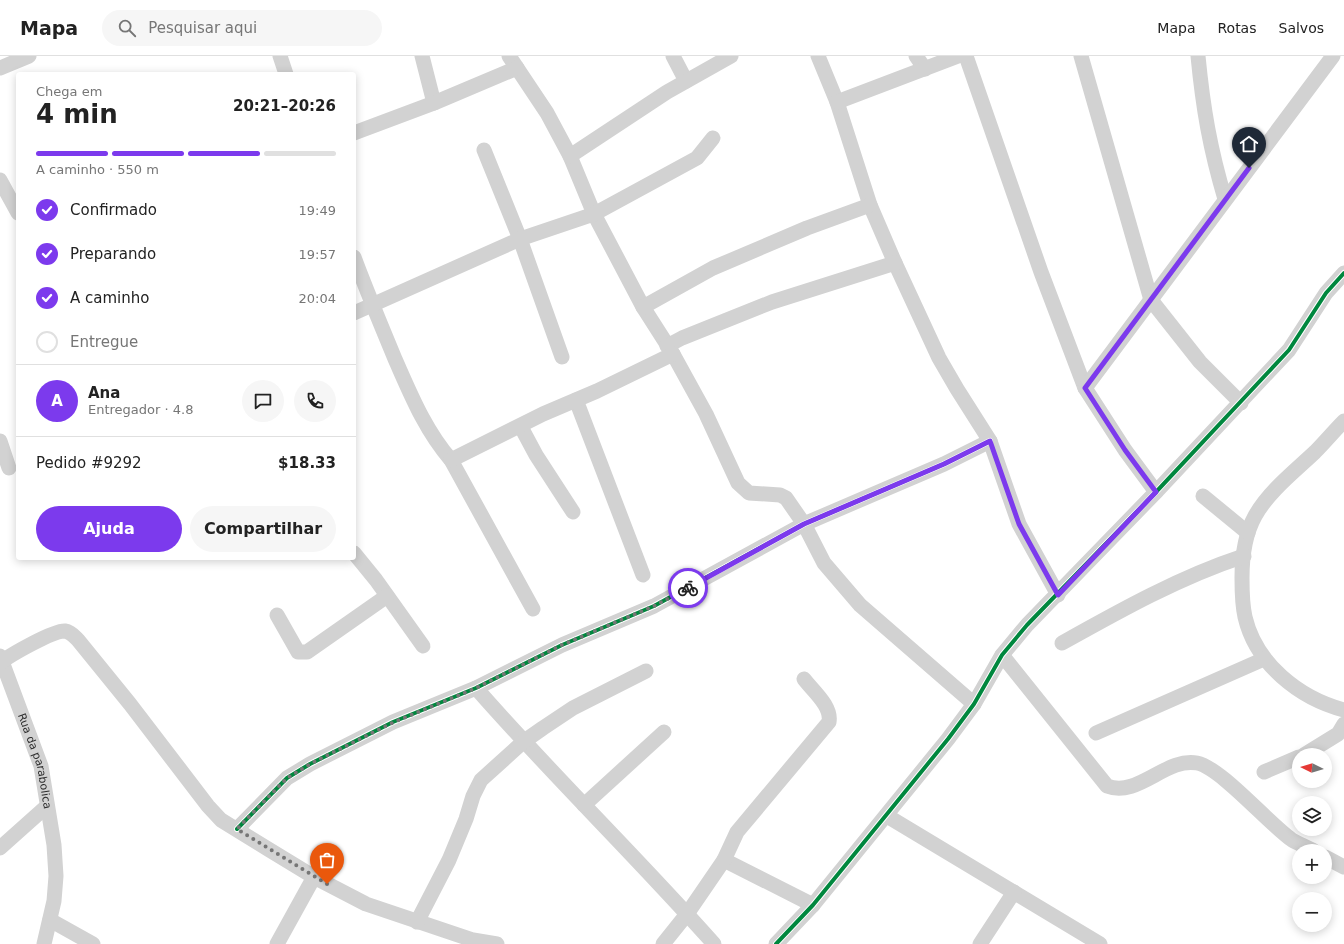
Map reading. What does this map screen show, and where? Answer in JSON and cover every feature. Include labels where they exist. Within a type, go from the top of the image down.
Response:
[{"type":"street","points":[[0,68],[29,56]]},
{"type":"street","points":[[280,56],[285,72]]},
{"type":"street","points":[[422,56],[434,103]]},
{"type":"street","points":[[673,56],[686,81]]},
{"type":"street","points":[[570,156],[686,81],[731,56]]},
{"type":"street","points":[[818,56],[837,102],[870,205],[895,263],[940,358],[957,389],[990,441],[1019,524],[1058,595]]},
{"type":"street","points":[[916,56],[925,68]]},
{"type":"street","points":[[837,102],[958,56]]},
{"type":"street","points":[[966,56],[1041,272],[1085,388],[1125,450],[1156,492]]},
{"type":"street","points":[[1081,56],[1152,300],[1200,362],[1241,403]]},
{"type":"street","points":[[1198,56],[1203,107],[1213,158],[1225,199]]},
{"type":"street","points":[[1085,388],[1333,56]]},
{"type":"street","points":[[356,132],[434,103],[513,62],[547,113],[570,156],[594,214],[643,306],[706,414],[738,483],[749,493],[780,494],[786,498],[804,524],[824,563],[860,606],[974,704]]},
{"type":"street","points":[[356,312],[520,239],[594,214],[697,158],[713,138]]},
{"type":"street","points":[[484,150],[520,239],[562,357]]},
{"type":"street","points":[[0,180],[16,206]]},
{"type":"street","points":[[643,306],[713,268],[807,228],[870,205]]},
{"type":"street","points":[[356,262],[372,304],[418,411],[440,446],[451,460],[532,609]]},
{"type":"street","points":[[451,460],[521,427],[543,414],[576,400],[670,350],[688,335],[772,302],[895,263]]},
{"type":"street","points":[[776,944],[813,905],[887,816],[974,704],[1002,656],[1027,625],[1058,595],[1241,403],[1289,350],[1326,293],[1344,273]]},
{"type":"street","points":[[576,400],[643,575]]},
{"type":"street","points":[[1344,421],[1268,498],[1255,515],[1248,533],[1244,556],[1242,594],[1245,617],[1252,637],[1264,659],[1302,692],[1325,705],[1344,710]]},
{"type":"street","points":[[521,427],[536,454],[573,512]]},
{"type":"street","points":[[0,441],[9,468]]},
{"type":"street","points":[[237,829],[287,778],[310,764],[394,722],[476,688],[562,645],[654,606],[804,524],[944,464],[990,441]]},
{"type":"street","points":[[1202,496],[1248,533]]},
{"type":"street","points":[[356,556],[423,646]]},
{"type":"street","points":[[1062,643],[1118,612],[1183,580],[1244,556]]},
{"type":"street","points":[[277,615],[298,652],[306,652],[387,596]]},
{"type":"street","points":[[1,660],[32,644],[63,631],[70,632],[130,704],[208,806],[222,820],[314,877],[366,904],[473,940],[497,944]]},
{"type":"street","points":[[1002,656],[1108,786],[1116,789],[1127,787],[1176,766],[1192,763],[1198,764],[1217,775],[1293,840],[1301,844]]},
{"type":"street","points":[[1096,733],[1264,659]]},
{"type":"street","name":"Rua da parabolica","points":[[0,848],[47,806],[41,766],[1,660]]},
{"type":"street","points":[[417,922],[449,860],[466,819],[473,796],[481,780],[523,742],[573,708],[646,671]]},
{"type":"street","points":[[663,944],[687,914],[724,860],[737,832],[829,722],[830,715],[826,708],[804,679]]},
{"type":"street","points":[[476,688],[523,742],[714,944]]},
{"type":"street","points":[[1315,748],[1338,734],[1344,724]]},
{"type":"street","points":[[584,805],[664,732]]},
{"type":"street","points":[[1264,772],[1292,760]]},
{"type":"street","points":[[44,944],[50,920],[56,876],[47,806]]},
{"type":"street","points":[[887,816],[1100,944]]},
{"type":"street","points":[[724,860],[813,905]]},
{"type":"street","points":[[1332,861],[1344,867]]},
{"type":"street","points":[[277,944],[314,877]]},
{"type":"street","points":[[980,944],[1014,892]]},
{"type":"street","points":[[50,920],[93,944]]},
{"type":"cycle path","points":[[776,944],[813,905],[948,739],[974,704],[1002,655],[1027,625],[1156,492],[1289,350],[1326,293],[1344,273]]},
{"type":"cycle path","points":[[237,829],[287,778],[310,764],[393,722],[476,688],[562,645],[654,606],[804,524],[944,464],[990,441]]},
{"type":"way so far","points":[[327,884],[237,829],[287,778],[310,764],[394,722],[476,688],[562,645],[654,606],[688,588]]},
{"type":"route","points":[[688,588],[804,524],[944,464],[990,441],[1019,524],[1058,595],[1156,492],[1125,450],[1085,388],[1249,168]]}]
